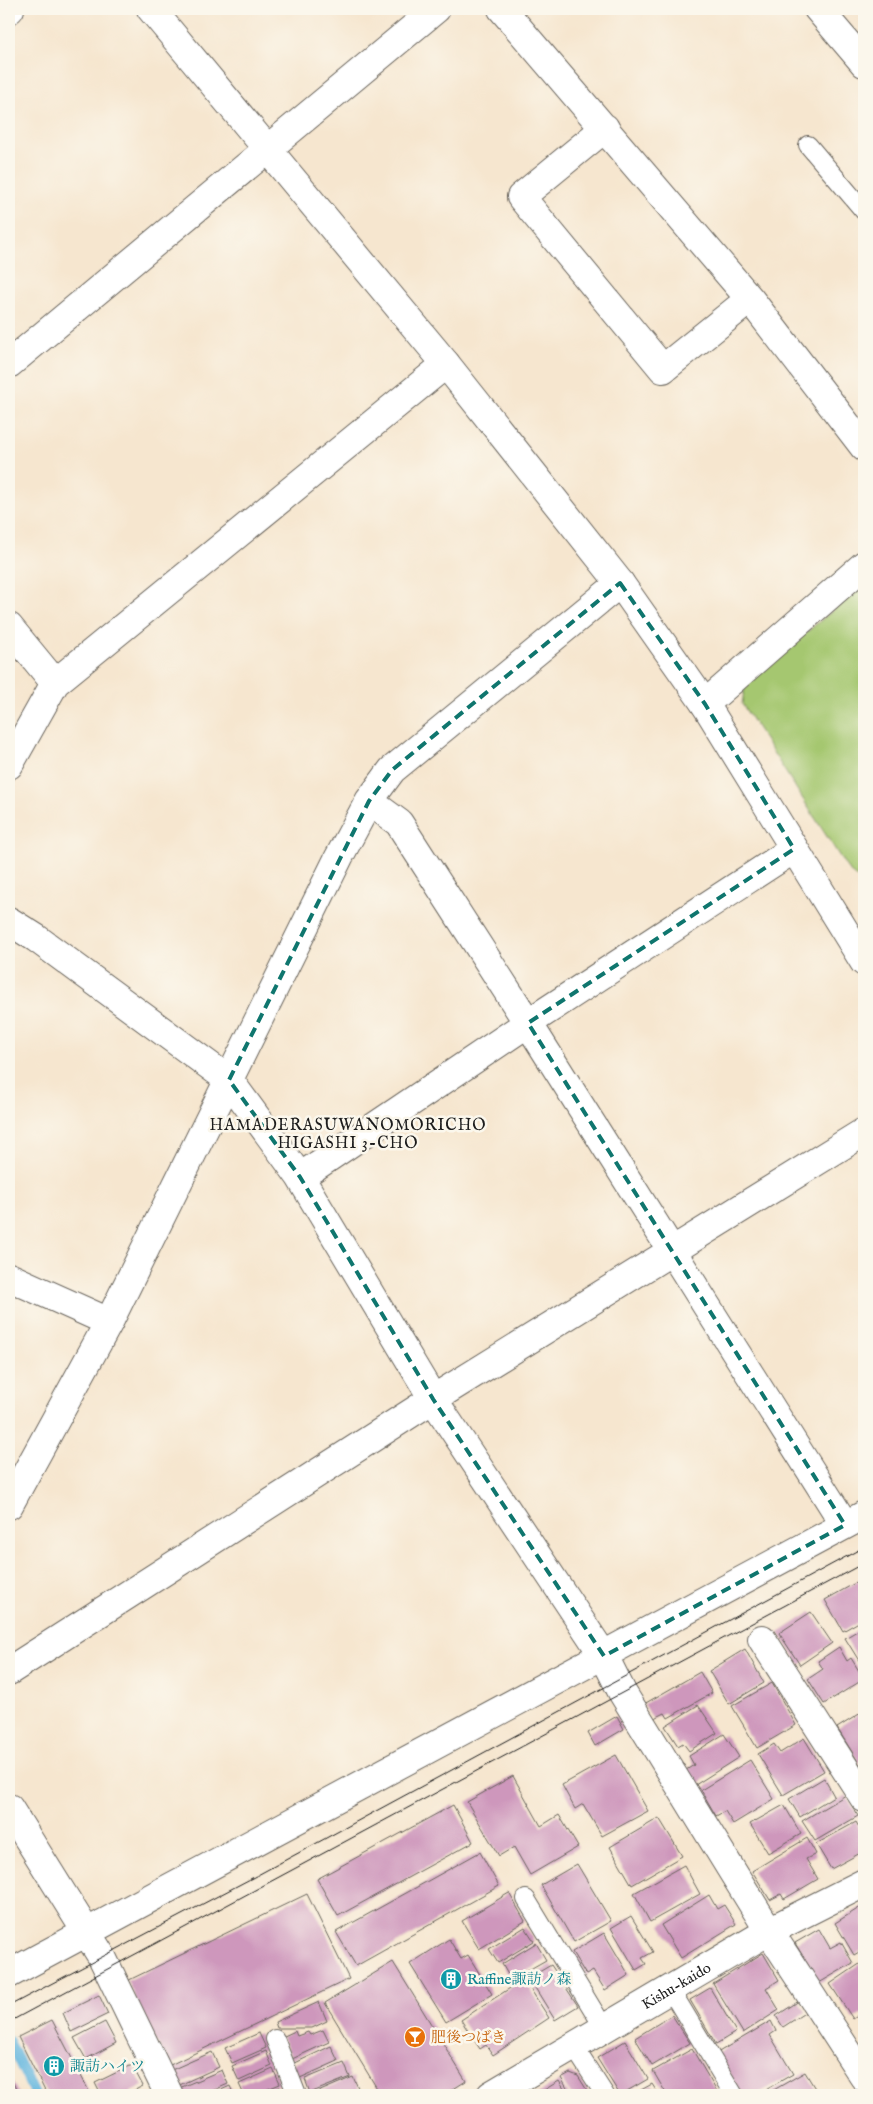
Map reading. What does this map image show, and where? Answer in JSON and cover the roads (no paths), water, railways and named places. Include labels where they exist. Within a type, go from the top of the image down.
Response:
[{"type":"street","points":[[151,9],[446,364],[620,583],[705,704],[864,962]]},
{"type":"street","points":[[9,364],[436,9]]},
{"type":"street","points":[[502,9],[750,299],[864,447]]},
{"type":"street","points":[[818,9],[864,63]]},
{"type":"street","points":[[605,128],[521,197],[663,369],[750,299]]},
{"type":"street","points":[[9,765],[55,683],[446,364]]},
{"type":"street","points":[[705,704],[864,565]]},
{"type":"street","points":[[9,1505],[109,1322],[334,866],[369,801],[392,770],[620,583]]},
{"type":"street","points":[[9,627],[55,683]]},
{"type":"street","points":[[9,1974],[86,1930],[604,1656],[855,1520],[672,1251],[400,824],[369,801]]},
{"type":"street","points":[[300,1176],[528,1023],[794,849]]},
{"type":"street","points":[[9,921],[36,938],[229,1080],[300,1176],[433,1399],[604,1656],[622,1692],[769,1931],[864,2076]]},
{"type":"street","points":[[9,1671],[433,1399],[864,1132]]},
{"type":"street","points":[[9,1277],[109,1322]]},
{"type":"street","points":[[762,1639],[864,1798]]},
{"type":"street","points":[[9,1808],[86,1930],[108,1969],[169,2095]]},
{"type":"street","name":"Kishu-kaido","points":[[491,2095],[769,1931],[864,1883]]},
{"type":"lane","points":[[808,145],[864,212]]},
{"type":"lane","points":[[526,1900],[604,2028]]},
{"type":"lane","points":[[670,1989],[734,2095]]},
{"type":"lane","points":[[274,2039],[297,2095]]},
{"type":"lane","points":[[574,2046],[605,2095]]},
{"type":"waterway","points":[[9,2041],[35,2095]]},
{"type":"tram line","points":[[9,2006],[254,1877],[864,1547]]},
{"type":"tram line","points":[[9,2022],[864,1563]]},
{"type":"place","name":"Raffine諏訪ノ森","points":[[451,1979]]},
{"type":"place","name":"肥後つばき","points":[[415,2037]]},
{"type":"place","name":"諏訪ハイツ","points":[[54,2066]]},
{"type":"district","name":"HAMADERASUWANOMORICHO HIGASHI 3-CHO","points":[[348,1133]]}]
